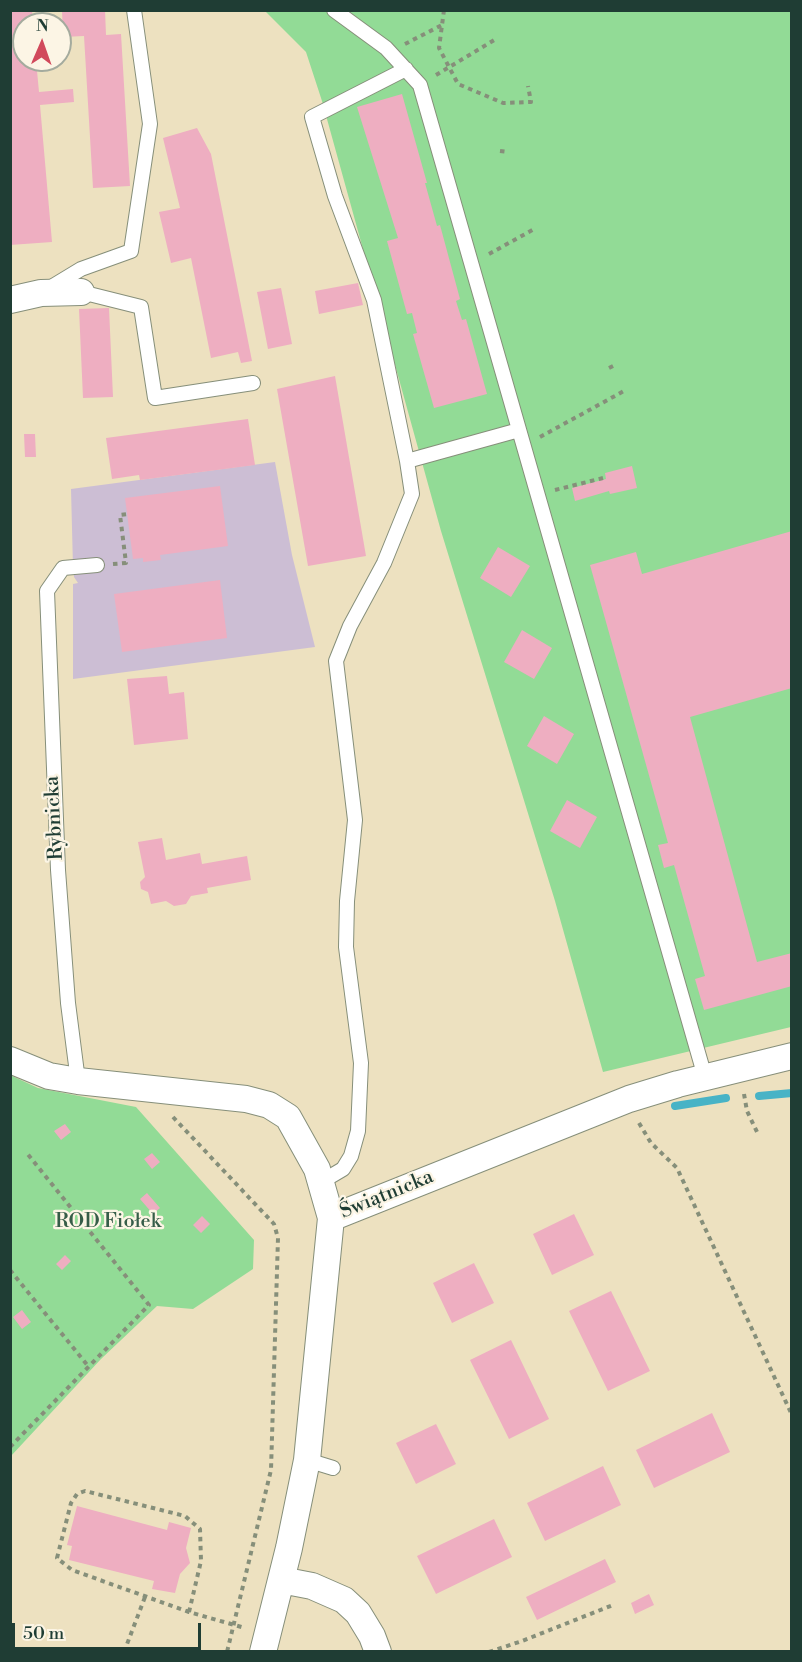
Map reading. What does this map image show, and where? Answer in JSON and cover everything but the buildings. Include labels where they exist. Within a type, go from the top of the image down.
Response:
[{"type":"street","points":[[10,300],[41,293],[81,292]]},
{"type":"street","name":"Świątnicka","points":[[263,1652],[307,1460],[331,1218],[629,1099],[705,1077],[792,1056]]},
{"type":"street","points":[[10,1059],[49,1076],[246,1100],[268,1105],[288,1117],[304,1141],[321,1182],[331,1218]]},
{"type":"street","points":[[281,1580],[312,1586],[344,1600],[358,1613],[372,1636],[378,1652]]},
{"type":"lane","points":[[41,293],[81,269],[131,251],[150,124],[134,10]]},
{"type":"lane","points":[[334,10],[386,48],[420,85],[705,1077]]},
{"type":"lane","points":[[321,1182],[343,1169],[351,1156],[358,1131],[361,1063],[346,947],[347,901],[355,820],[336,661],[350,626],[384,563],[412,494],[374,300],[335,196],[312,117],[406,69]]},
{"type":"lane","points":[[81,292],[141,307],[155,398],[253,383]]},
{"type":"lane","points":[[407,461],[519,430]]},
{"type":"lane","name":"Rybnicka","points":[[78,1081],[68,1004],[58,870],[47,591],[63,568],[97,565]]},
{"type":"lane","points":[[307,1460],[333,1468]]},
{"type":"path","points":[[444,10],[439,48],[458,84],[503,101],[531,102],[528,86]]},
{"type":"path","points":[[401,49],[405,44],[442,25]]},
{"type":"path","points":[[449,66],[496,39]]},
{"type":"path","points":[[500,151],[508,152]]},
{"type":"path","points":[[480,259],[536,228]]},
{"type":"path","points":[[609,368],[615,365]]},
{"type":"path","points":[[519,430],[527,428],[531,442],[624,391]]},
{"type":"path","points":[[549,488],[559,490],[603,478]]},
{"type":"path","points":[[97,565],[126,563],[120,515],[128,514]]},
{"type":"path","points":[[739,1069],[747,1112],[757,1132]]},
{"type":"path","points":[[169,1112],[274,1224],[278,1238],[271,1470],[227,1652]]},
{"type":"path","points":[[638,1121],[651,1143],[677,1168],[792,1415]]},
{"type":"path","points":[[10,1447],[149,1305],[26,1152]]},
{"type":"path","points":[[10,1270],[88,1366]]},
{"type":"path","points":[[189,1612],[201,1561],[200,1529],[185,1516],[85,1491],[77,1494],[71,1503],[57,1558],[72,1570],[189,1612],[233,1624]]},
{"type":"path","points":[[124,1652],[145,1597]]},
{"type":"path","points":[[489,1652],[613,1605]]},
{"type":"shaded area","points":[[275,462],[292,555],[315,647],[73,679],[73,584],[78,583],[74,577],[73,567],[71,489]]},
{"type":"green space","points":[[265,11],[791,11],[791,1027],[603,1072],[555,901],[441,531],[322,101],[306,52]]},
{"type":"green space","name":"ROD Fiołek","points":[[10,1075],[38,1088],[136,1107],[254,1240],[253,1269],[193,1309],[157,1306],[101,1359],[11,1456]]},
{"type":"waterway","points":[[759,1096],[792,1093]]},
{"type":"waterway","points":[[675,1106],[726,1098]]}]
